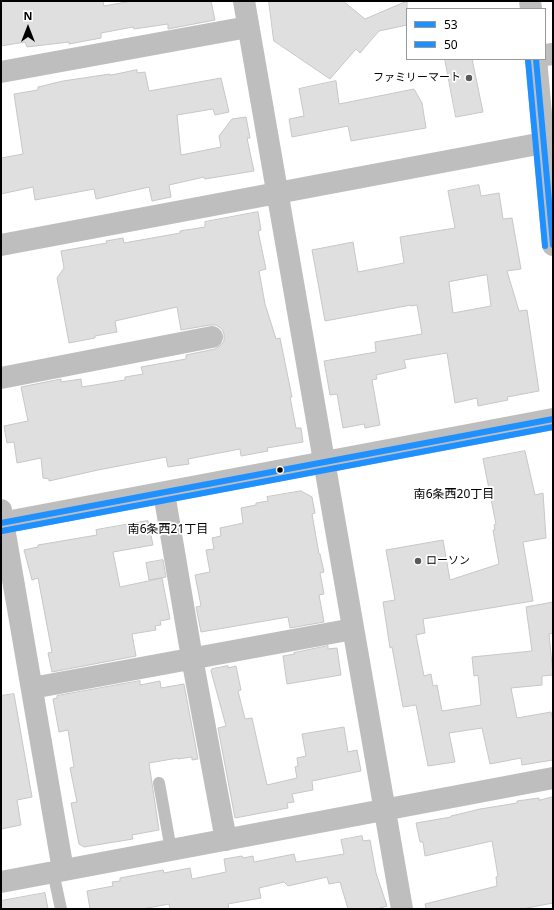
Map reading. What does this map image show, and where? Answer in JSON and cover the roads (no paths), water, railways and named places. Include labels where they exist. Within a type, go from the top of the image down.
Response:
[{"type":"street","points":[[244,1],[402,909]]},
{"type":"street","points":[[1,72],[248,27]]},
{"type":"street","points":[[536,60],[543,143],[550,182],[553,245]]},
{"type":"street","points":[[1,245],[543,143]]},
{"type":"street","points":[[1,378],[212,336]]},
{"type":"street","points":[[58,871],[32,688],[2,519],[164,493],[553,420]]},
{"type":"street","points":[[164,493],[192,658],[226,840]]},
{"type":"street","points":[[32,688],[353,629]]},
{"type":"street","points":[[1,882],[553,778]]},
{"type":"lane","points":[[159,783],[171,850]]},
{"type":"lane","points":[[58,871],[61,909]]},
{"type":"place","name":"ファミリーマート","points":[[469,78]]},
{"type":"place","name":"ローソン","points":[[418,561]]},
{"type":"district","name":"南6条西20丁目","points":[[454,495]]},
{"type":"district","name":"南6条西21丁目","points":[[168,530]]}]
